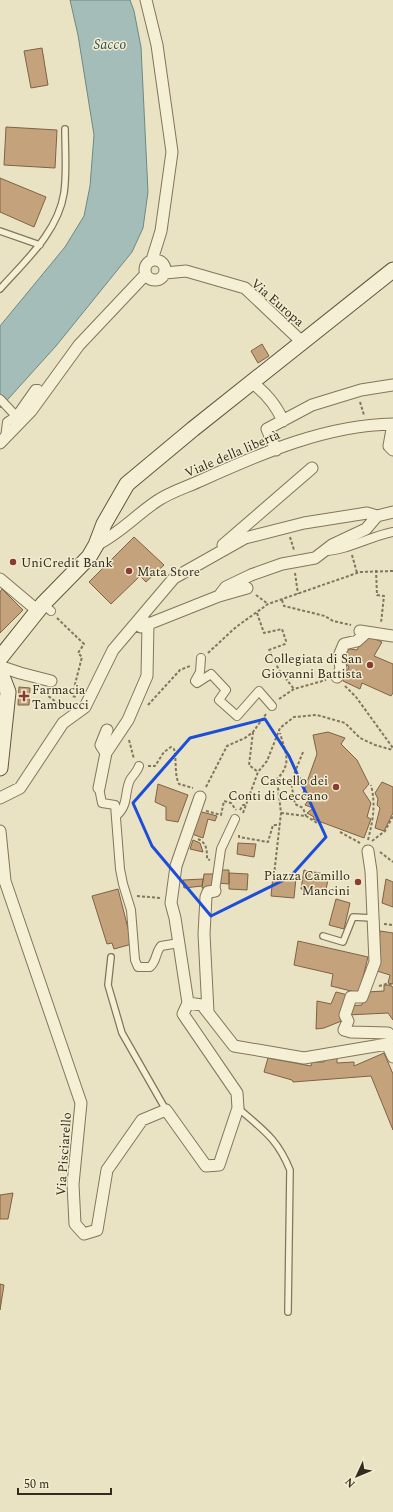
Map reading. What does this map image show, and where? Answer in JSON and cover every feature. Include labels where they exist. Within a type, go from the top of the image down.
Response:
[{"type":"main road","points":[[0,768],[8,692],[0,665],[44,609],[89,557],[96,546],[104,524],[127,484],[251,382],[393,270]]},
{"type":"street","points":[[3,440],[31,411],[79,345],[146,274],[147,264],[152,260],[161,231],[172,152],[157,45],[146,0]]},
{"type":"street","points":[[146,274],[151,279],[156,280],[161,278],[165,273],[165,267],[161,262],[152,260]]},
{"type":"street","name":"Via Europa","points":[[165,273],[186,271],[245,288],[302,342]]},
{"type":"street","points":[[251,382],[265,394],[277,409],[283,421]]},
{"type":"street","points":[[276,450],[267,429],[312,405],[357,392],[393,385]]},
{"type":"street","points":[[3,440],[7,422],[13,413],[35,389],[38,390],[37,393],[25,406],[31,411]]},
{"type":"street","points":[[0,399],[13,413]]},
{"type":"street","points":[[393,424],[389,446],[393,450]]},
{"type":"street","name":"Viale della libertà","points":[[96,546],[111,537],[158,500],[223,471],[302,440],[354,426],[393,424]]},
{"type":"street","points":[[217,553],[219,548],[312,468]]},
{"type":"street","points":[[0,798],[20,788],[63,723],[85,707],[113,650],[124,634],[174,578],[245,538],[288,527],[367,513],[377,516],[393,512]]},
{"type":"street","points":[[219,596],[226,587],[251,575],[282,564],[315,558],[332,545],[366,529],[377,516]]},
{"type":"street","points":[[324,551],[334,551],[393,532]]},
{"type":"street","points":[[0,579],[44,609]]},
{"type":"street","points":[[124,634],[219,596],[247,588]]},
{"type":"street","points":[[148,624],[147,676],[128,720],[106,753],[99,788],[102,803],[115,805],[123,884],[131,913],[135,960],[138,967],[150,967],[155,962],[158,950],[161,946],[179,943]]},
{"type":"street","points":[[337,677],[341,669],[339,656],[344,644],[357,641],[363,631],[393,636]]},
{"type":"street","points":[[201,658],[200,672],[195,681],[197,683],[211,674],[226,690],[219,700],[237,716],[259,692],[272,706]]},
{"type":"street","points":[[0,665],[20,673],[51,681]]},
{"type":"street","points":[[106,753],[101,744],[107,730]]},
{"type":"street","points":[[116,816],[126,802],[130,781],[136,773],[138,766]]},
{"type":"street","points":[[166,1110],[206,1166],[219,1165],[238,1108],[237,1093],[184,1014],[188,1003],[172,899],[176,866],[202,795]]},
{"type":"street","points":[[208,1012],[204,934],[206,897],[208,892],[214,891],[219,874],[219,860],[226,838],[239,818]]},
{"type":"street","name":"Via Pisciarello","points":[[0,832],[5,881],[81,1103],[73,1184],[76,1224],[84,1234],[97,1230],[107,1170],[142,1120],[166,1110]]},
{"type":"street","points":[[368,848],[371,871],[372,918],[376,962],[362,997],[351,997],[344,1016],[348,1021],[344,1030],[351,1032],[388,1033],[393,1038]]},
{"type":"street","points":[[188,1003],[202,1005],[234,1046],[304,1058],[387,1044],[393,1057]]},
{"type":"lane","points":[[0,289],[40,245],[56,219],[64,194],[65,129]]},
{"type":"lane","points":[[0,231],[40,245]]},
{"type":"lane","points":[[323,936],[343,942],[353,917],[372,918]]},
{"type":"lane","points":[[111,957],[108,985],[122,1033],[166,1110]]},
{"type":"lane","points":[[238,1108],[273,1138],[284,1155],[290,1170],[288,1312]]},
{"type":"path","points":[[357,392],[367,426]]},
{"type":"path","points":[[288,527],[295,562],[298,594]]},
{"type":"path","points":[[349,545],[357,573]]},
{"type":"path","points":[[376,570],[377,595],[384,596],[380,634]]},
{"type":"path","points":[[393,571],[376,570],[357,573],[268,604],[236,626],[201,658],[180,670],[138,715],[128,720],[129,741],[134,761],[138,766],[155,766],[164,752],[171,747],[174,749],[176,755],[176,779],[179,784],[188,785],[202,795],[227,746],[246,738],[253,732],[272,706],[283,695],[294,689],[337,677],[356,697],[393,749]]},
{"type":"path","points":[[247,588],[268,604]]},
{"type":"path","points":[[282,600],[284,606],[325,616],[333,621],[354,626],[363,631]]},
{"type":"path","points":[[44,609],[84,644],[78,653],[82,657],[72,696],[78,697],[74,702]]},
{"type":"path","points":[[257,613],[264,633],[282,629],[286,640],[285,644],[269,650],[279,670],[294,689]]},
{"type":"path","points":[[51,681],[47,695],[66,711],[70,706]]},
{"type":"path","points":[[274,875],[281,812],[277,779],[285,771],[287,765],[280,728],[294,717],[317,715],[345,723],[360,738],[374,745],[393,749]]},
{"type":"path","points":[[253,732],[249,766],[258,772]]},
{"type":"path","points":[[239,818],[246,805],[258,772],[267,761],[273,744],[280,733]]},
{"type":"path","points":[[304,752],[291,782],[295,804],[303,808],[306,816]]},
{"type":"path","points":[[368,848],[375,801],[371,785]]},
{"type":"path","points":[[196,808],[221,815],[224,801],[229,801],[236,808],[233,818],[239,818]]},
{"type":"path","points":[[239,818],[242,805],[246,805]]},
{"type":"path","points":[[281,812],[306,816],[317,823]]},
{"type":"path","points":[[368,848],[385,831],[393,816]]},
{"type":"path","points":[[240,830],[239,837],[268,842],[273,825],[280,826]]},
{"type":"path","points":[[340,832],[368,848]]},
{"type":"path","points":[[187,835],[203,842],[207,848],[206,859],[219,860]]},
{"type":"path","points":[[131,913],[134,896],[172,899]]},
{"type":"highlighted area","points":[[265,719],[289,756],[326,837],[290,877],[211,916],[152,846],[133,803],[190,738]]},
{"type":"water","name":"Sacco","points":[[70,0],[130,0],[134,11],[141,47],[148,192],[143,228],[132,252],[56,346],[0,408],[0,326],[65,247],[84,216],[90,186],[94,135],[78,35]]},
{"type":"building","points":[[42,48],[48,85],[31,88],[24,51]]},
{"type":"building","points":[[6,127],[57,130],[55,168],[4,165]]},
{"type":"building","points":[[0,178],[46,197],[34,227],[0,212]]},
{"type":"building","points":[[262,344],[269,356],[258,363],[251,351]]},
{"type":"building","name":"Mata Store","points":[[134,537],[164,565],[146,582],[140,576],[111,604],[89,582]]},
{"type":"building","points":[[2,589],[23,610],[0,633],[0,592]]},
{"type":"building","name":"Collegiata di San Giovanni Battista","points":[[365,635],[382,642],[374,656],[393,664],[393,693],[391,696],[362,683],[360,689],[343,681],[349,667],[344,662],[343,657],[345,652],[350,649],[357,650]]},
{"type":"building","name":"Farmacia Tambucci","points":[[19,687],[30,688],[29,705],[18,705]]},
{"type":"building","name":"Castello dei Conti di Ceccano","points":[[328,732],[345,738],[341,744],[357,760],[369,784],[363,791],[371,803],[367,817],[371,819],[364,838],[313,819],[314,817],[307,813],[313,808],[305,805],[309,799],[302,796],[317,754],[313,735]]},
{"type":"building","points":[[382,782],[393,787],[393,813],[384,831],[375,828],[380,808],[377,805],[378,799],[375,793]]},
{"type":"building","points":[[158,784],[188,795],[178,822],[166,820],[166,807],[155,802]]},
{"type":"building","points":[[198,811],[217,816],[215,821],[208,819],[203,838],[192,834]]},
{"type":"building","points":[[193,840],[200,843],[203,852],[190,849]]},
{"type":"building","points":[[238,843],[256,844],[254,857],[237,854]]},
{"type":"building","points":[[221,870],[229,870],[229,884],[217,883]]},
{"type":"building","points":[[304,870],[329,875],[325,894],[301,889]]},
{"type":"building","points":[[229,873],[248,874],[247,890],[229,889]]},
{"type":"building","points":[[204,874],[218,874],[214,888],[202,888]]},
{"type":"building","points":[[273,876],[296,878],[294,898],[271,896]]},
{"type":"building","points":[[203,879],[202,886],[184,888],[183,880]]},
{"type":"building","points":[[386,879],[393,882],[393,907],[382,903]]},
{"type":"building","points":[[118,889],[132,944],[114,949],[112,943],[107,944],[92,896]]},
{"type":"building","points":[[336,899],[350,903],[344,929],[329,925]]},
{"type":"building","points":[[380,931],[393,933],[393,984],[388,983],[390,975],[377,971]]},
{"type":"building","points":[[298,941],[368,957],[359,993],[331,986],[333,974],[294,965]]},
{"type":"building","points":[[384,985],[393,987],[393,1020],[388,1013],[347,1015],[349,1006],[362,1005],[364,995],[367,992],[384,991]]},
{"type":"building","points":[[336,992],[348,995],[344,1020],[324,1028],[316,1029],[317,1001],[331,1004]]},
{"type":"building","points":[[384,1053],[393,1074],[393,1130],[371,1076],[293,1082],[292,1080],[264,1072],[268,1058],[311,1066],[312,1062],[324,1062],[325,1059],[337,1058],[337,1063],[354,1062],[354,1066]]},
{"type":"building","points":[[13,1193],[8,1219],[0,1219],[0,1195]]},
{"type":"building","points":[[0,1284],[4,1285],[0,1310]]},
{"type":"place","name":"UniCredit Bank","points":[[13,562]]},
{"type":"place","name":"Mata Store","points":[[129,571]]},
{"type":"place","name":"Collegiata di San Giovanni Battista","points":[[370,665]]},
{"type":"place","name":"Farmacia Tambucci","points":[[24,696]]},
{"type":"place","name":"Castello dei Conti di Ceccano","points":[[336,787]]},
{"type":"place","name":"Piazza Camillo Mancini","points":[[358,882]]}]
